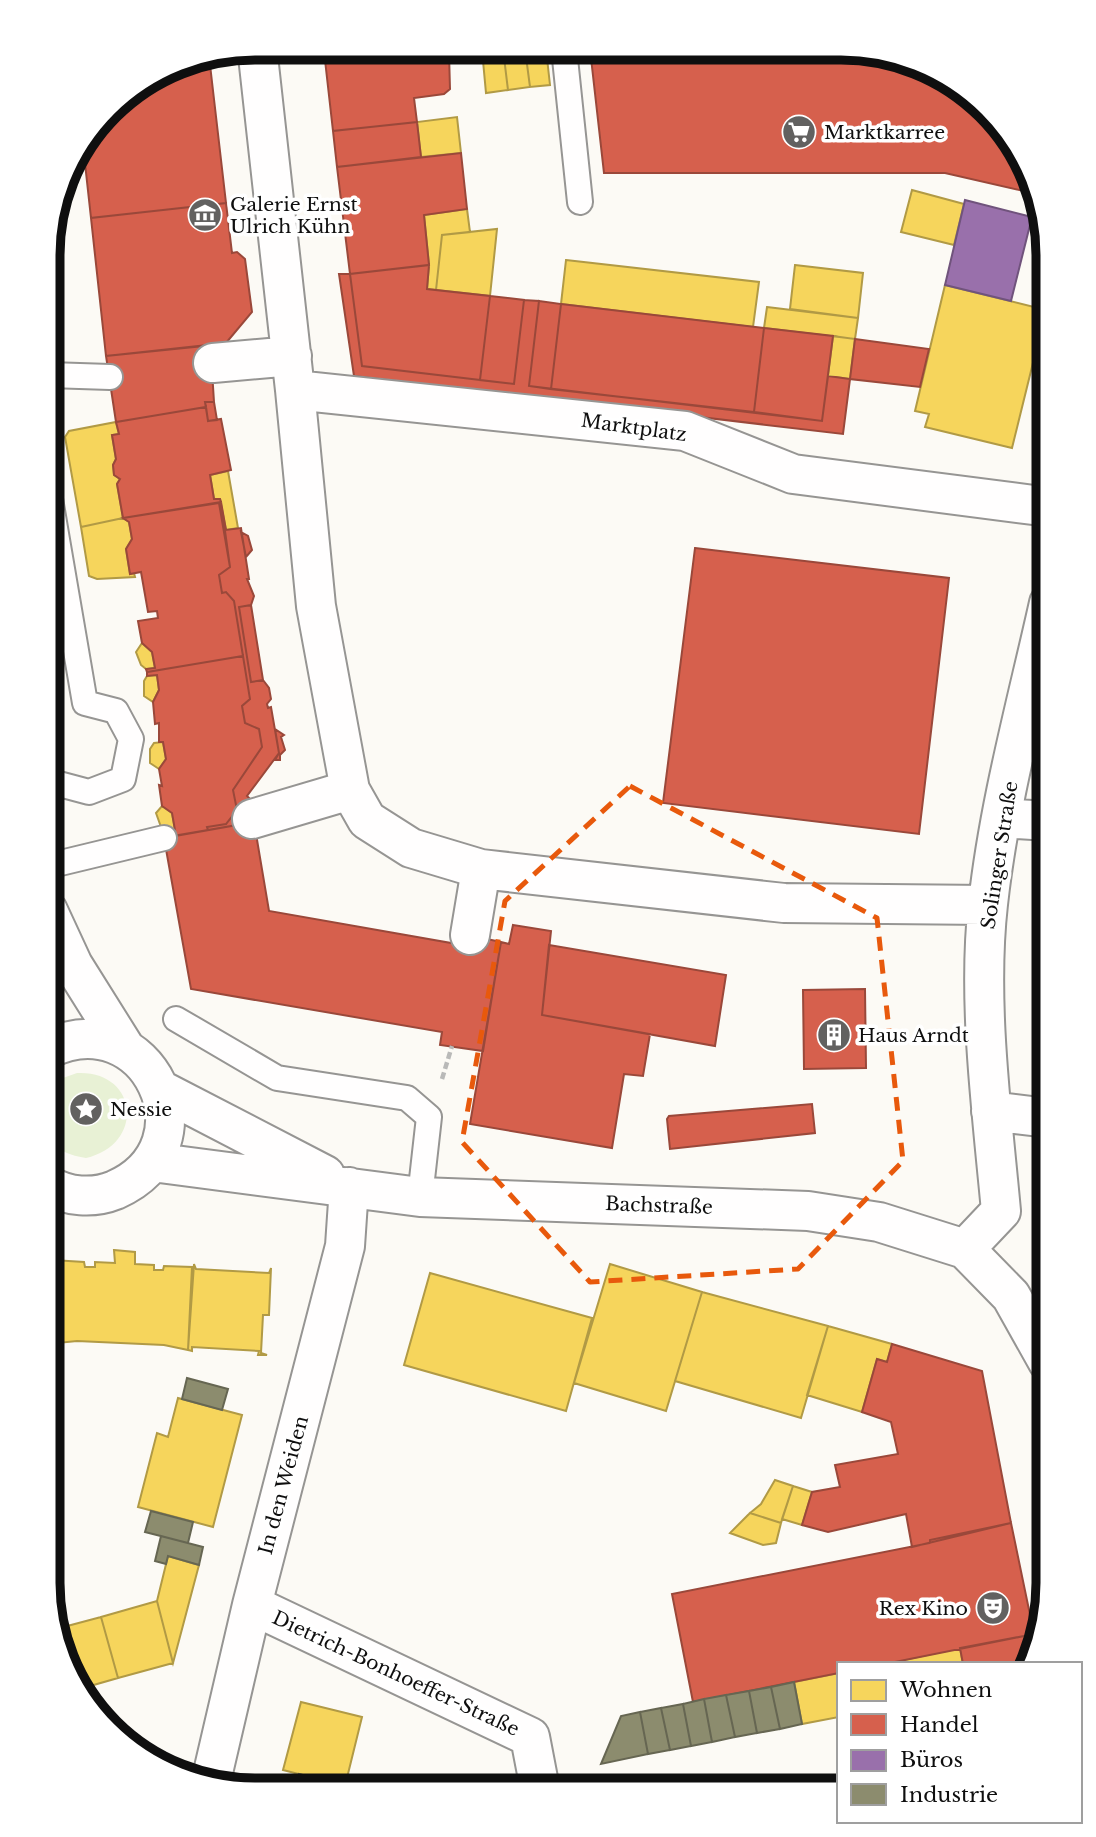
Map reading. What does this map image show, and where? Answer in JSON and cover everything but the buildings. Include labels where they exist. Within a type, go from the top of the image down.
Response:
[{"type":"street","points":[[258,60],[316,606],[350,790],[367,820],[411,848],[481,869],[784,903],[988,905]]},
{"type":"street","name":"Marktplatz","points":[[213,363],[685,431],[793,474],[1036,506]]},
{"type":"street","name":"Solinger Straße","points":[[965,1249],[1001,1211],[991,1111],[985,975],[988,905],[1002,818],[1036,662]]},
{"type":"street","points":[[252,819],[350,790]]},
{"type":"street","points":[[1002,818],[1036,820]]},
{"type":"street","points":[[470,935],[481,869]]},
{"type":"street","points":[[60,937],[73,965],[125,1048],[146,1064],[161,1090],[166,1118],[162,1142],[152,1162],[132,1182],[108,1193],[81,1196],[60,1192]]},
{"type":"street","points":[[60,1046],[92,1039],[125,1048]]},
{"type":"street","name":"Bachstraße","points":[[161,1090],[349,1187]]},
{"type":"street","points":[[991,1111],[1036,1117]]},
{"type":"street","name":"Bachstraße","points":[[152,1162],[419,1196],[808,1212],[879,1222],[965,1249]]},
{"type":"street","name":"In den Weiden","points":[[204,1771],[252,1605],[345,1246],[349,1187]]},
{"type":"street","points":[[965,1249],[1011,1296],[1036,1341]]},
{"type":"street","name":"Dietrich-Bonhoeffer-Straße","points":[[252,1605],[530,1737],[538,1778]]},
{"type":"lane","points":[[566,60],[580,202]]},
{"type":"lane","points":[[60,375],[110,377]]},
{"type":"lane","points":[[60,557],[85,703],[116,711],[131,739],[123,779],[89,792],[60,784]]},
{"type":"lane","points":[[60,863],[164,838]]},
{"type":"lane","points":[[176,1019],[277,1079],[407,1098],[429,1117],[419,1196]]},
{"type":"highlighted area","points":[[630,786],[877,918],[903,1161],[798,1269],[590,1282],[462,1142],[505,901]]},
{"type":"green space","points":[[77,1073],[97,1075],[113,1083],[122,1095],[127,1109],[126,1124],[118,1138],[105,1150],[86,1158],[60,1148],[60,1081]]},
{"type":"place","name":"Marktkarree","points":[[799,132]]},
{"type":"place","name":"Galerie Ernst Ulrich Kühn","points":[[205,215]]},
{"type":"place","name":"Haus Arndt","points":[[834,1035]]},
{"type":"place","name":"Nessie","points":[[86,1109]]},
{"type":"place","name":"Rex Kino","points":[[993,1608]]}]
